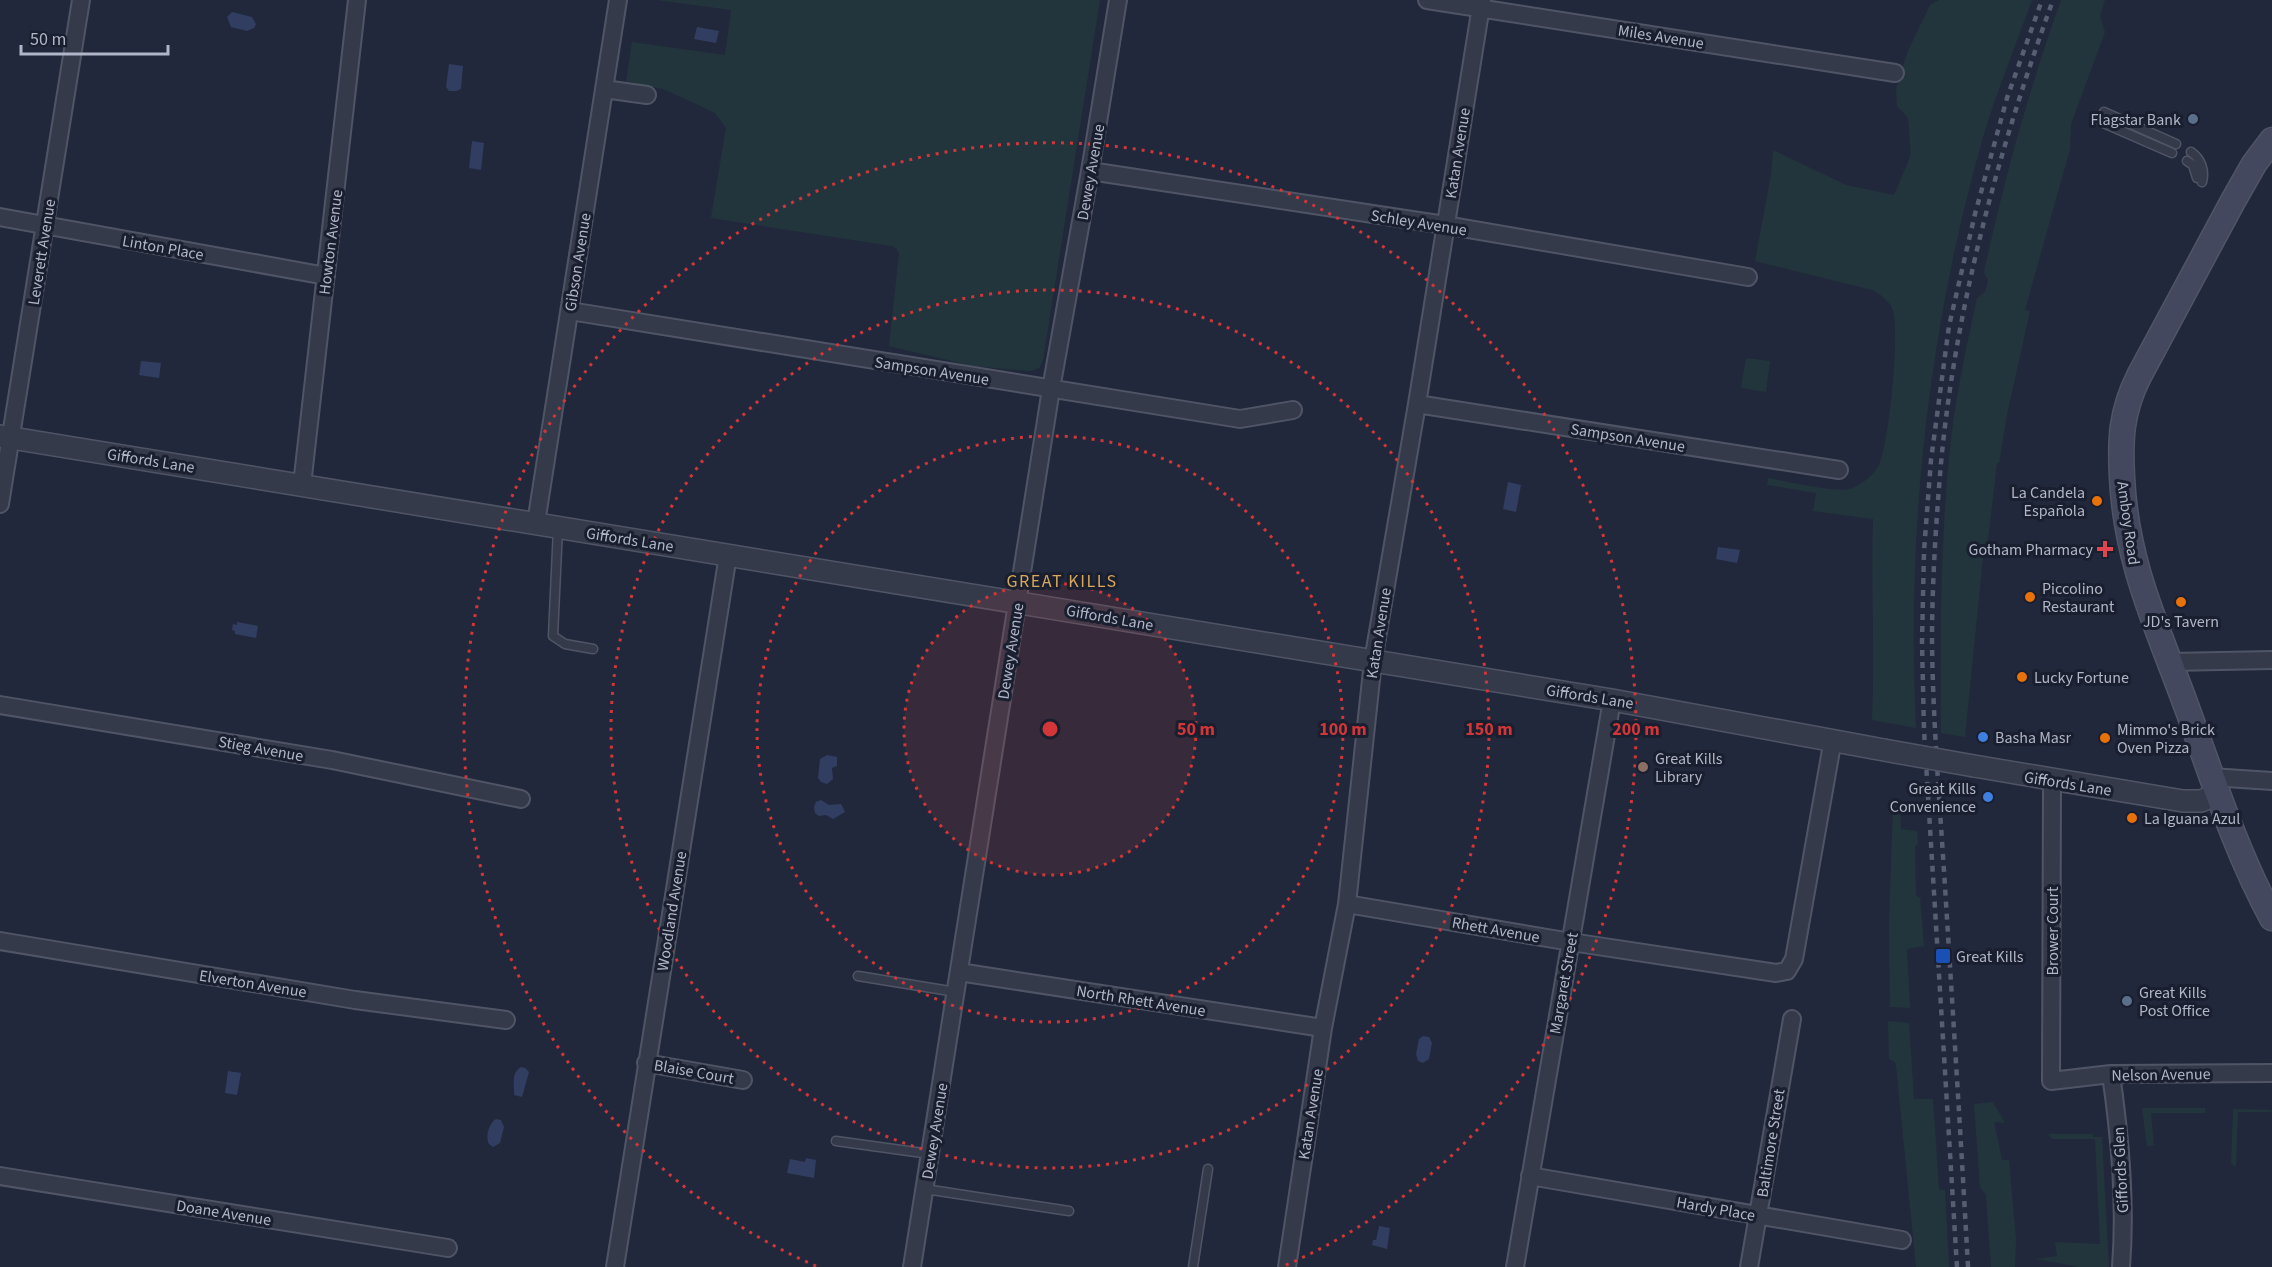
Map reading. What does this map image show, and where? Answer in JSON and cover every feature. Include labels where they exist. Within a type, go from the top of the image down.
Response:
[{"type":"main road","name":"Amboy Road","points":[[2272,140],[2254,164],[2134,385],[2124,413],[2121,432],[2123,491],[2132,555],[2143,594],[2214,786],[2272,918]]},
{"type":"street","name":"Leverett Avenue","points":[[0,504],[6,437],[45,226],[81,0]]},
{"type":"street","name":"Howton Avenue","points":[[302,485],[357,0]]},
{"type":"street","name":"Gibson Avenue","points":[[536,523],[618,0]]},
{"type":"street","name":"Dewey Avenue","points":[[912,1267],[1051,389],[1118,0]]},
{"type":"street","name":"Miles Avenue","points":[[1427,0],[1481,4],[1895,73]]},
{"type":"street","name":"Katan Avenue","points":[[1287,1267],[1323,1028],[1347,904],[1373,661],[1481,4]]},
{"type":"street","points":[[604,89],[647,95]]},
{"type":"street","name":"Schley Avenue","points":[[1090,171],[1445,225],[1748,277]]},
{"type":"street","name":"Linton Place","points":[[0,217],[326,276]]},
{"type":"street","name":"Sampson Avenue","points":[[570,311],[1240,418],[1293,410]]},
{"type":"street","name":"Sampson Avenue","points":[[1417,404],[1839,471]]},
{"type":"street","name":"Giffords Lane","points":[[6,437],[1612,700],[2052,781],[2183,801],[2201,801],[2214,786]]},
{"type":"street","name":"Woodland Avenue","points":[[615,1267],[728,555]]},
{"type":"street","points":[[2170,663],[2272,660]]},
{"type":"street","name":"Margaret Street","points":[[1515,1267],[1612,700]]},
{"type":"street","name":"Stieg Avenue","points":[[0,705],[332,760],[521,799]]},
{"type":"street","name":"Rhett Avenue","points":[[1347,904],[1570,942],[1776,973],[1787,971],[1794,959],[1833,739]]},
{"type":"street","name":"Brower Court","points":[[2051,1082],[2052,781]]},
{"type":"street","points":[[2214,786],[2272,781]]},
{"type":"street","name":"Elverton Avenue","points":[[0,941],[355,1000],[506,1020]]},
{"type":"street","name":"North Rhett Avenue","points":[[959,972],[1323,1028]]},
{"type":"street","name":"Baltimore Street","points":[[1749,1267],[1792,1019]]},
{"type":"street","name":"Blaise Court","points":[[646,1063],[743,1080]]},
{"type":"street","name":"Nelson Avenue","points":[[2051,1082],[2111,1074],[2272,1073]]},
{"type":"street","name":"Giffords Glen","points":[[2111,1074],[2121,1154],[2124,1230],[2121,1267]]},
{"type":"street","name":"Doane Avenue","points":[[0,1176],[448,1248]]},
{"type":"street","name":"Hardy Place","points":[[1530,1176],[1902,1240]]},
{"type":"lane","points":[[2104,112],[2176,144]]},
{"type":"lane","points":[[2101,122],[2172,153]]},
{"type":"lane","points":[[2187,161],[2193,165],[2200,180],[2203,168],[2197,156],[2192,152]]},
{"type":"lane","points":[[558,527],[553,636],[565,644],[593,649]]},
{"type":"lane","points":[[858,976],[956,992]]},
{"type":"lane","points":[[836,1141],[930,1154]]},
{"type":"lane","points":[[1193,1267],[1208,1169]]},
{"type":"lane","points":[[925,1189],[1070,1211]]},
{"type":"shaded area","points":[[657,0],[1100,0],[1043,360],[1039,368],[1031,371],[973,366],[889,346],[899,254],[892,246],[711,218],[726,128],[715,113],[692,102],[663,89],[626,81],[632,42],[725,55],[731,10]]},
{"type":"shaded area","points":[[1939,0],[2032,0],[1982,141],[1963,213],[1935,359],[1918,506],[1914,654],[1916,728],[1872,720],[1873,519],[1813,511],[1816,493],[1767,485],[1768,478],[1843,490],[1858,485],[1876,470],[1882,455],[1890,413],[1895,338],[1892,308],[1872,290],[1755,261],[1771,175],[1773,150],[1846,185],[1894,195],[1911,155],[1908,118],[1897,106],[1896,89],[1907,53],[1930,5]]},
{"type":"shaded area","points":[[2061,0],[2105,0],[2100,16],[2105,32],[2071,124],[2070,149],[2025,310],[2030,311],[1999,463],[1997,463],[1987,548],[1984,548],[1965,737],[1941,733],[1943,539],[1953,423],[1977,298],[1985,292],[1988,280],[1984,272],[2000,203],[2028,101]]},
{"type":"shaded area","points":[[1746,358],[1770,361],[1766,392],[1741,388]]},
{"type":"shaded area","points":[[1893,801],[1900,802],[1901,829],[1917,831],[1916,895],[1920,898],[1924,946],[1907,949],[1910,1008],[1890,1007],[1889,924]]},
{"type":"shaded area","points":[[1888,1021],[1909,1023],[1914,1099],[1933,1099],[1939,1190],[1945,1190],[1949,1267],[1916,1267],[1896,1065],[1889,1059]]},
{"type":"shaded area","points":[[1993,1102],[2005,1123],[1994,1122],[2002,1160],[2009,1160],[2016,1239],[2015,1267],[1991,1267],[1986,1195],[1980,1187],[1974,1104]]},
{"type":"shaded area","points":[[2142,1108],[2205,1108],[2205,1113],[2151,1113],[2154,1145],[2147,1146]]},
{"type":"shaded area","points":[[2233,1109],[2272,1110],[2271,1112],[2238,1112],[2236,1167],[2231,1163]]},
{"type":"shaded area","points":[[2048,1134],[2093,1134],[2093,1137],[2102,1137],[2109,1267],[2080,1267],[2036,1259],[2057,1256],[2055,1242],[2100,1244],[2095,1139],[2052,1139]]},
{"type":"water","points":[[232,12],[252,17],[256,24],[254,28],[247,31],[231,27],[227,17]]},
{"type":"water","points":[[697,27],[719,31],[716,43],[694,39]]},
{"type":"water","points":[[449,64],[463,66],[461,89],[456,91],[449,91],[446,87]]},
{"type":"water","points":[[472,141],[484,143],[481,170],[469,168]]},
{"type":"water","points":[[141,361],[161,363],[159,378],[139,375]]},
{"type":"water","points":[[1508,482],[1521,485],[1516,512],[1503,509]]},
{"type":"water","points":[[1718,547],[1740,550],[1737,563],[1716,559]]},
{"type":"water","points":[[237,622],[258,626],[256,638],[235,634],[232,630],[233,624],[237,625]]},
{"type":"water","points":[[827,755],[837,757],[837,766],[832,768],[833,779],[827,784],[818,778],[820,759]]},
{"type":"water","points":[[821,800],[829,805],[841,804],[845,812],[833,819],[826,815],[819,816],[815,813],[814,807],[816,802]]},
{"type":"water","points":[[1423,1036],[1429,1037],[1432,1043],[1429,1059],[1423,1063],[1418,1061],[1416,1054],[1419,1039]]},
{"type":"water","points":[[521,1067],[529,1072],[522,1097],[514,1095],[515,1073]]},
{"type":"water","points":[[228,1071],[241,1073],[237,1095],[225,1093]]},
{"type":"water","points":[[496,1119],[501,1120],[504,1127],[500,1143],[493,1147],[489,1144],[488,1134],[491,1124]]},
{"type":"water","points":[[806,1158],[816,1160],[814,1178],[787,1173],[790,1159],[805,1162]]},
{"type":"water","points":[[1379,1226],[1390,1228],[1387,1249],[1372,1245],[1373,1240],[1376,1240]]},
{"type":"railway","points":[[1957,1267],[1924,730],[1922,643],[1924,551],[1931,460],[1949,326],[1975,214],[2007,98],[2042,0]]},
{"type":"railway","points":[[1968,1267],[1934,704],[1932,620],[1936,530],[1948,404],[1969,286],[1998,170],[2053,0]]},
{"type":"place","name":"Flagstar Bank","points":[[2193,119]]},
{"type":"place","name":"La Candela Española","points":[[2097,501]]},
{"type":"place","name":"Gotham Pharmacy","points":[[2105,549]]},
{"type":"place","name":"Piccolino Restaurant","points":[[2030,597]]},
{"type":"place","name":"JD's Tavern","points":[[2181,602]]},
{"type":"place","name":"Lucky Fortune","points":[[2022,677]]},
{"type":"place","name":"Basha Masr","points":[[1983,737]]},
{"type":"place","name":"Mimmo's Brick Oven Pizza","points":[[2105,738]]},
{"type":"place","name":"Great Kills Library","points":[[1643,767]]},
{"type":"place","name":"Great Kills Convenience","points":[[1988,797]]},
{"type":"place","name":"La Iguana Azul","points":[[2132,818]]},
{"type":"place","name":"Great Kills","points":[[1943,956]]},
{"type":"place","name":"Great Kills Post Office","points":[[2127,1001]]},
{"type":"district","name":"GREAT KILLS","points":[[1062,581]]}]
